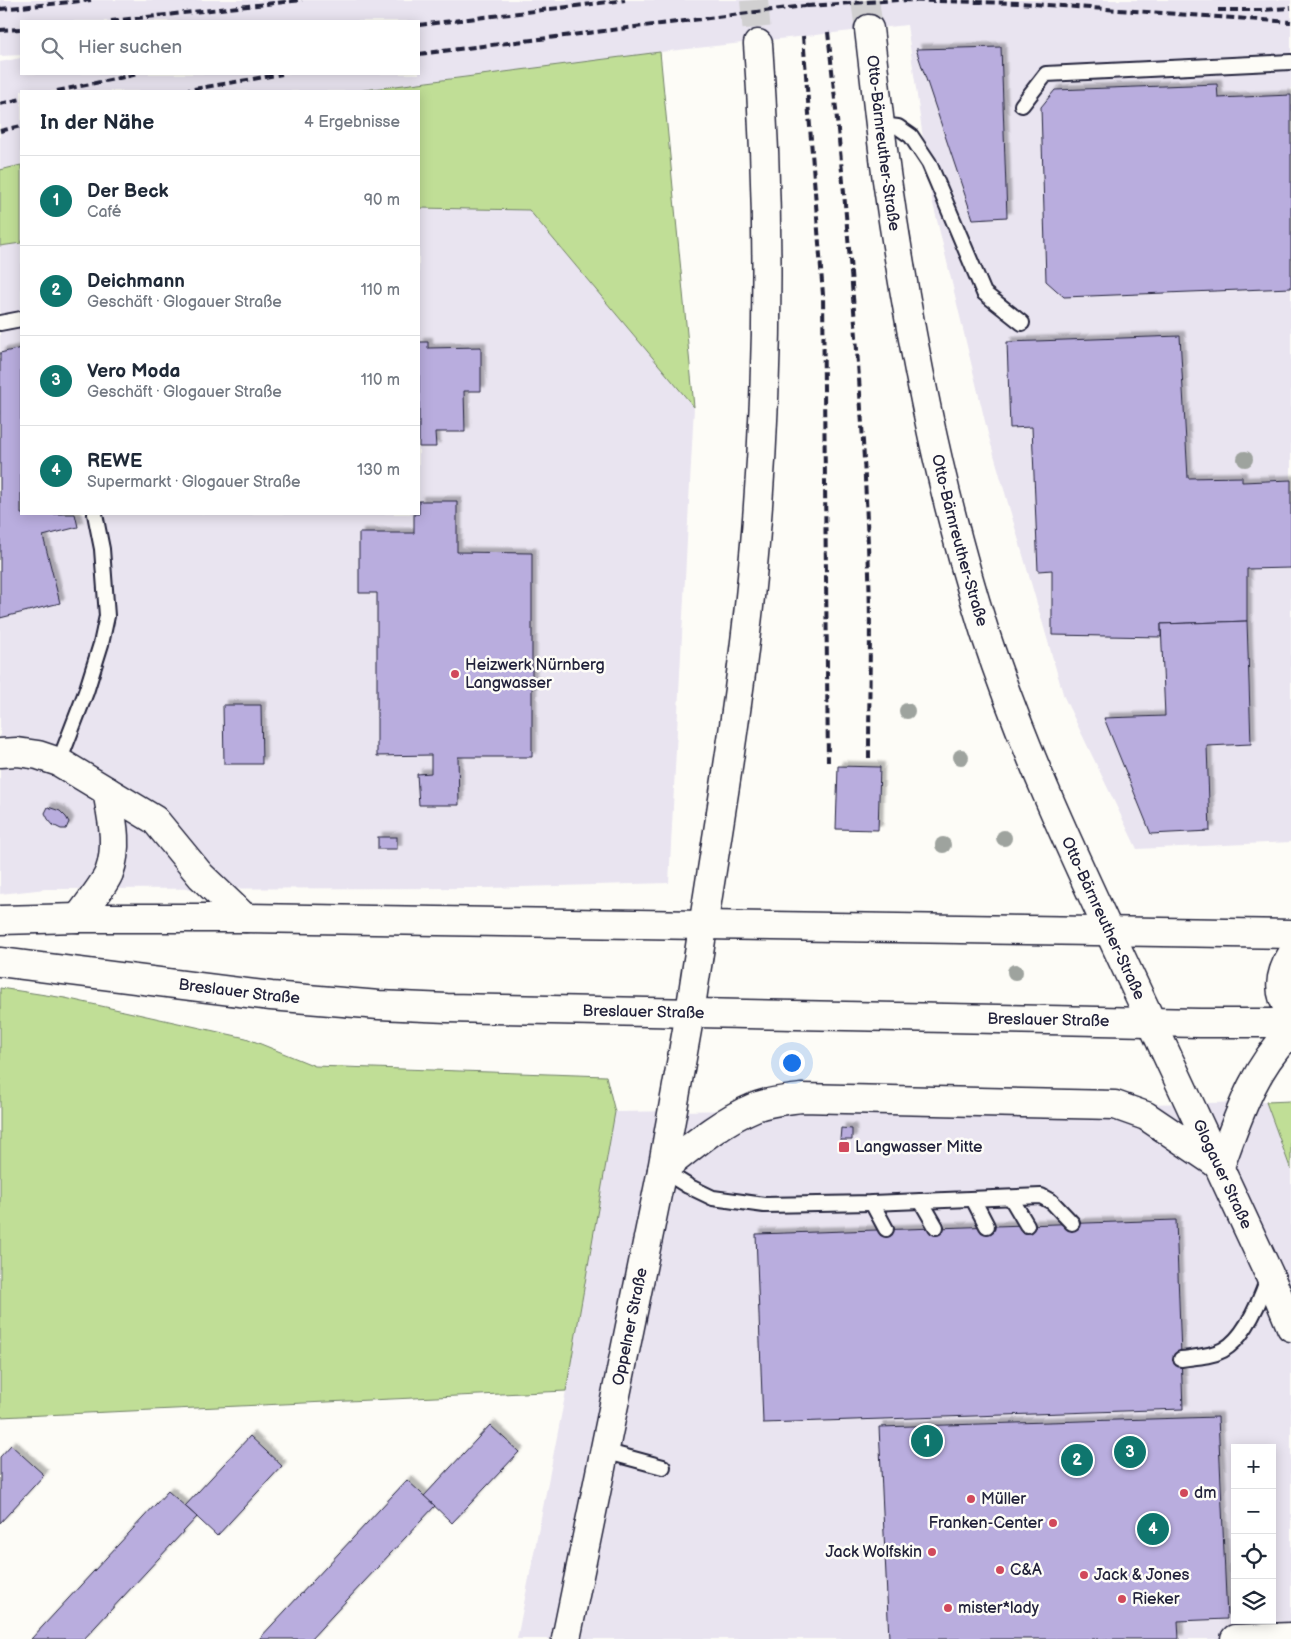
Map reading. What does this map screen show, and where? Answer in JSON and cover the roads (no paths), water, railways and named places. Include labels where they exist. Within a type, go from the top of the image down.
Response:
[{"type":"main road","name":"Otto-Bärnreuther-Straße","points":[[869,29],[890,196],[915,352],[941,476],[962,554],[986,635],[1029,750],[1076,859],[1151,1022]]},
{"type":"main road","points":[[690,1013],[714,862],[742,660],[759,495],[765,358],[767,241],[764,128],[758,44]]},
{"type":"main road","points":[[0,753],[16,752],[38,755],[59,762],[155,820],[201,876],[245,918]]},
{"type":"main road","points":[[78,918],[109,874],[114,852],[113,825],[107,791]]},
{"type":"main road","points":[[0,920],[245,918],[1291,934]]},
{"type":"main road","points":[[1291,956],[1280,980],[1281,995],[1291,1012]]},
{"type":"main road","name":"Breslauer Straße","points":[[0,962],[271,996],[447,1008],[1291,1023]]},
{"type":"main road","name":"Oppelner Straße","points":[[566,1639],[662,1170],[690,1013]]},
{"type":"main road","name":"Glogauer Straße","points":[[1151,1022],[1220,1166],[1291,1327]]},
{"type":"main road","points":[[662,1170],[701,1140],[740,1114],[768,1103],[802,1098],[1115,1105],[1146,1116],[1220,1166],[1251,1086],[1261,1069],[1291,1032]]},
{"type":"main road","points":[[1235,1639],[1291,1637]]},
{"type":"lane","points":[[1022,104],[1046,74],[1291,62]]},
{"type":"lane","points":[[881,125],[898,127],[912,136],[929,163],[984,293],[1022,323]]},
{"type":"lane","points":[[0,323],[20,319]]},
{"type":"lane","points":[[59,762],[86,692],[101,644],[107,616],[102,549],[95,515]]},
{"type":"lane","points":[[662,1170],[688,1186],[720,1200],[764,1205],[872,1203],[1041,1196],[1052,1202],[1072,1223]]},
{"type":"lane","points":[[1012,1198],[1027,1224]]},
{"type":"lane","points":[[973,1199],[987,1226]]},
{"type":"lane","points":[[921,1201],[936,1228]]},
{"type":"lane","points":[[872,1203],[886,1229]]},
{"type":"lane","points":[[1181,1359],[1202,1357],[1223,1350],[1236,1338],[1252,1317],[1262,1297],[1269,1274]]},
{"type":"lane","points":[[604,1451],[663,1467]]},
{"type":"tunnel","points":[[754,0],[758,44]]},
{"type":"tunnel","points":[[865,0],[869,29]]},
{"type":"railway","points":[[0,9],[91,0]]},
{"type":"railway","points":[[120,20],[302,0]]},
{"type":"railway","points":[[420,25],[625,0]]},
{"type":"railway","points":[[807,6],[897,0],[1019,3],[1291,22]]},
{"type":"railway","points":[[420,54],[813,5]]},
{"type":"railway","points":[[1218,10],[1291,8]]},
{"type":"railway","points":[[0,30],[20,29]]},
{"type":"railway","points":[[828,32],[848,235],[863,437],[870,596],[869,758]]},
{"type":"railway","points":[[803,36],[823,295],[828,762]]},
{"type":"railway","points":[[62,90],[133,75]]},
{"type":"railway","points":[[188,90],[276,75]]},
{"type":"railway","points":[[0,104],[20,99]]},
{"type":"railway","points":[[0,131],[20,126]]},
{"type":"place","name":"Heizwerk Nürnberg Langwasser","points":[[455,674]]},
{"type":"place","name":"Langwasser Mitte","points":[[844,1147]]},
{"type":"place","name":"Der Beck","points":[[927,1441]]},
{"type":"place","name":"Vero Moda","points":[[1130,1452]]},
{"type":"place","name":"Deichmann","points":[[1077,1460]]},
{"type":"place","name":"dm","points":[[1184,1493]]},
{"type":"place","name":"Müller","points":[[971,1499]]},
{"type":"place","name":"Franken-Center","points":[[1053,1523]]},
{"type":"place","name":"REWE","points":[[1153,1529]]},
{"type":"place","name":"Jack Wolfskin","points":[[932,1552]]},
{"type":"place","name":"C&A","points":[[1000,1570]]},
{"type":"place","name":"Jack & Jones","points":[[1084,1575]]},
{"type":"place","name":"Rieker","points":[[1122,1599]]},
{"type":"place","name":"mister*lady","points":[[948,1608]]}]
